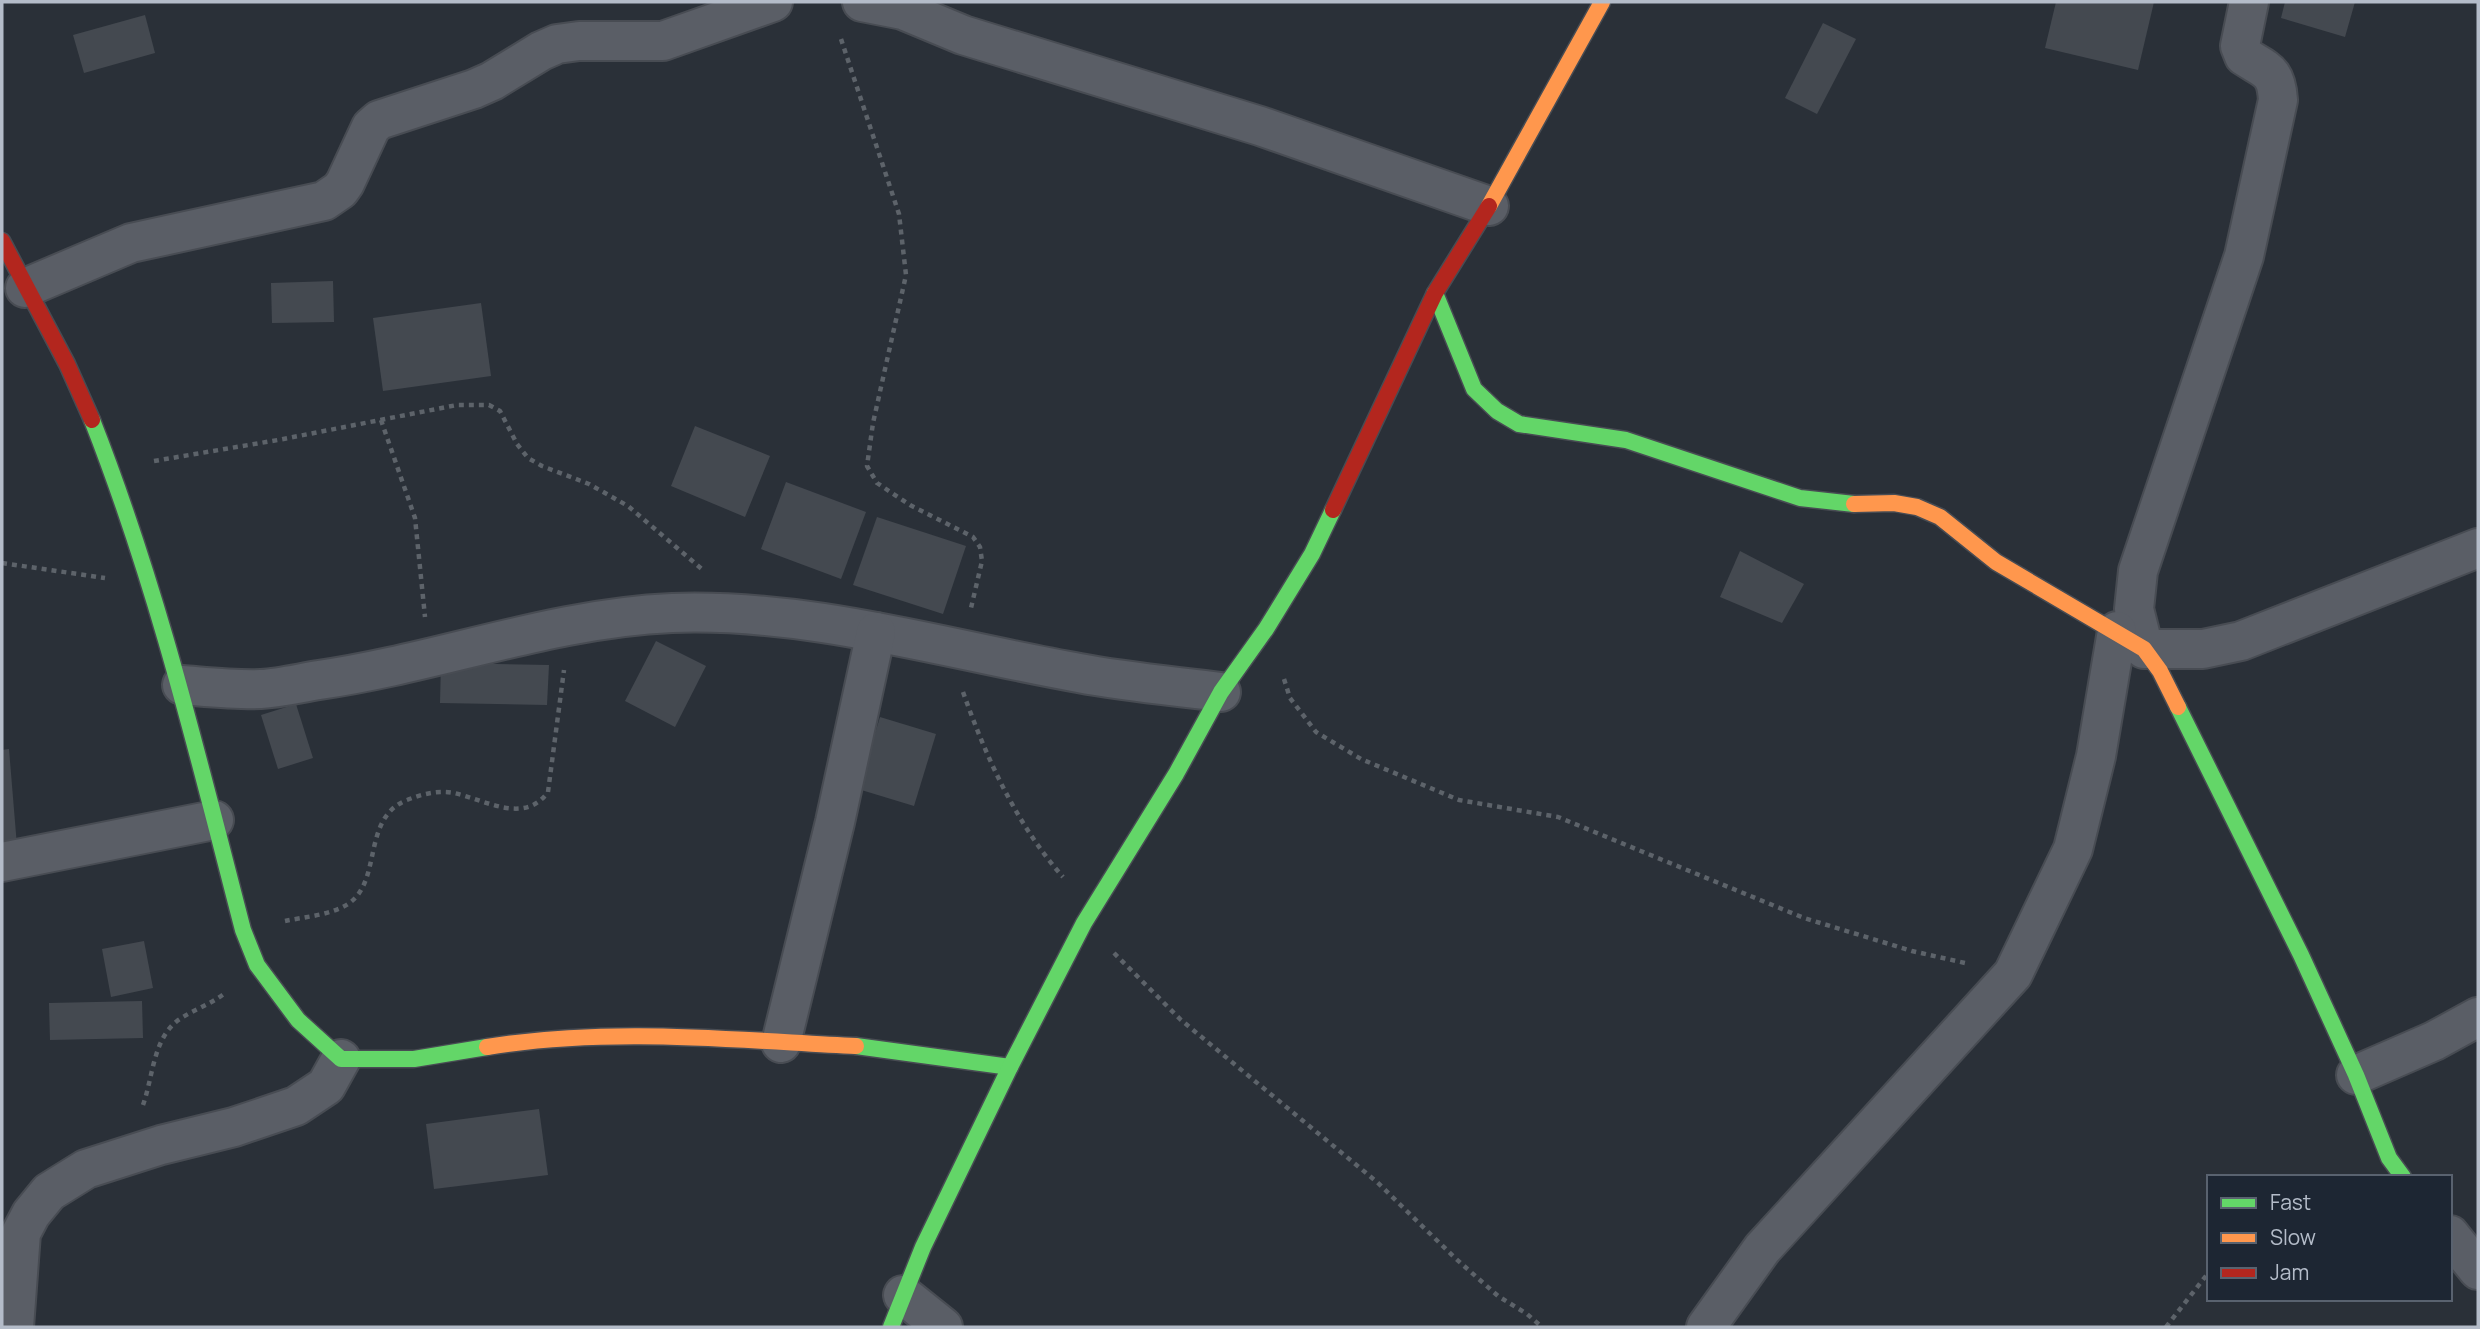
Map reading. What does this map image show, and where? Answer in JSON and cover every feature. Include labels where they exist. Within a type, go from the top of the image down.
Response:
[{"type":"street","points":[[25,288],[131,243],[324,201],[345,183],[371,127],[379,120],[474,89],[557,44],[579,41],[663,41],[773,2]]},
{"type":"street","points":[[943,1327],[897,1311],[923,1247],[1010,1067],[1093,907],[1176,774],[1221,692],[1266,629],[1312,554],[1435,293],[1489,206],[1602,2]]},
{"type":"street","points":[[1706,1327],[1762,1249],[2013,974],[2073,849],[2096,756],[2130,640],[2138,571],[2244,256],[2278,100],[2277,84],[2271,72],[2244,56],[2241,46],[2249,2]]},
{"type":"street","points":[[850,15],[903,10],[963,35],[1260,126],[1489,206]]},
{"type":"street","points":[[2,241],[76,382],[111,468],[182,685],[243,930],[257,965],[298,1020],[341,1059],[414,1059],[522,1041],[646,1035],[868,1047],[1010,1067]]},
{"type":"street","points":[[1435,293],[1474,389],[1497,411],[1519,424],[1626,440],[1800,498],[1864,505],[1894,503],[1917,507],[1940,517],[1996,562],[2130,640],[2160,671],[2301,955],[2357,1075],[2389,1158],[2402,1175]]},
{"type":"street","points":[[2130,640],[2203,649],[2241,641],[2478,548]]},
{"type":"street","points":[[182,685],[263,689],[361,674],[572,625],[623,616],[752,613],[876,632],[1081,674],[1221,692]]},
{"type":"street","points":[[781,1043],[835,822],[876,632]]},
{"type":"street","points":[[2,862],[214,820]]},
{"type":"street","points":[[2357,1075],[2434,1041],[2478,1017]]},
{"type":"street","points":[[14,1327],[21,1233],[30,1214],[49,1192],[86,1169],[162,1144],[234,1127],[296,1106],[326,1086],[341,1059]]},
{"type":"street","points":[[2452,1238],[2478,1270]]},
{"type":"path","points":[[850,15],[899,214],[906,275],[873,423],[867,466],[877,483],[909,505],[973,537],[980,547],[982,561],[954,647],[980,740],[1034,840],[1061,875],[1093,907]]},
{"type":"path","points":[[111,468],[278,440],[457,405],[489,405],[500,411],[517,444],[528,458],[589,484],[628,506],[704,570]]},
{"type":"path","points":[[381,420],[415,519],[429,660]]},
{"type":"path","points":[[2,563],[66,570],[152,587]]},
{"type":"path","points":[[243,930],[330,911],[347,904],[361,892],[370,865],[376,832],[388,815],[403,802],[429,793],[452,793],[517,809],[530,808],[540,803],[548,792],[557,708],[572,625]]},
{"type":"path","points":[[1266,629],[1290,698],[1316,732],[1361,759],[1459,800],[1558,817],[1804,918],[1912,951],[2013,974]]},
{"type":"path","points":[[1084,923],[1181,1020],[1377,1182],[1498,1296],[1542,1327]]},
{"type":"path","points":[[140,1112],[151,1082],[162,1036],[178,1020],[213,1002],[257,965]]},
{"type":"path","points":[[2166,1327],[2207,1275]]},
{"type":"building","points":[[2056,2],[2154,2],[2138,70],[2045,48]]},
{"type":"building","points":[[2285,2],[2355,2],[2345,37],[2281,18]]},
{"type":"building","points":[[145,15],[155,53],[84,73],[73,35]]},
{"type":"building","points":[[1823,23],[1856,39],[1817,114],[1785,98]]},
{"type":"building","points":[[333,281],[334,322],[272,323],[271,283]]},
{"type":"building","points":[[481,303],[491,376],[383,391],[373,318]]},
{"type":"building","points":[[695,426],[770,456],[745,517],[671,486]]},
{"type":"building","points":[[786,482],[866,512],[841,579],[761,549]]},
{"type":"building","points":[[877,517],[966,546],[943,614],[853,585]]},
{"type":"building","points":[[1740,551],[1804,584],[1782,623],[1720,597]]},
{"type":"building","points":[[656,641],[706,666],[675,727],[625,701]]},
{"type":"building","points":[[441,663],[549,665],[547,705],[440,703]]},
{"type":"building","points":[[296,704],[313,758],[278,769],[261,715]]},
{"type":"building","points":[[880,717],[936,734],[914,806],[858,789]]},
{"type":"building","points":[[9,749],[17,846],[2,847],[2,750]]},
{"type":"building","points":[[144,941],[153,988],[111,997],[102,949]]},
{"type":"building","points":[[142,1001],[143,1038],[50,1040],[49,1003]]},
{"type":"building","points":[[539,1109],[548,1175],[434,1189],[426,1124]]},
{"type":"traffic: fast","points":[[1435,293],[1474,389],[1497,411],[1519,424],[1626,440],[1800,498],[1854,504]]},
{"type":"traffic: fast","points":[[92,420],[116,483],[157,610],[243,930],[257,965],[298,1020],[341,1059],[414,1059],[487,1047]]},
{"type":"traffic: fast","points":[[891,1327],[923,1247],[1010,1067],[1084,923],[1176,774],[1221,692],[1266,629],[1312,554],[1333,510]]},
{"type":"traffic: fast","points":[[2178,707],[2301,955],[2356,1075],[2389,1158],[2402,1175]]},
{"type":"traffic: fast","points":[[856,1046],[1010,1067]]},
{"type":"traffic: slow","points":[[1489,206],[1602,2]]},
{"type":"traffic: slow","points":[[1854,504],[1894,503],[1917,507],[1940,517],[1996,562],[2144,649],[2160,671],[2178,707]]},
{"type":"traffic: slow","points":[[487,1047],[533,1041],[625,1036],[856,1046]]},
{"type":"traffic: jam","points":[[1333,510],[1435,293],[1489,206]]},
{"type":"traffic: jam","points":[[2,241],[67,364],[92,420]]}]
